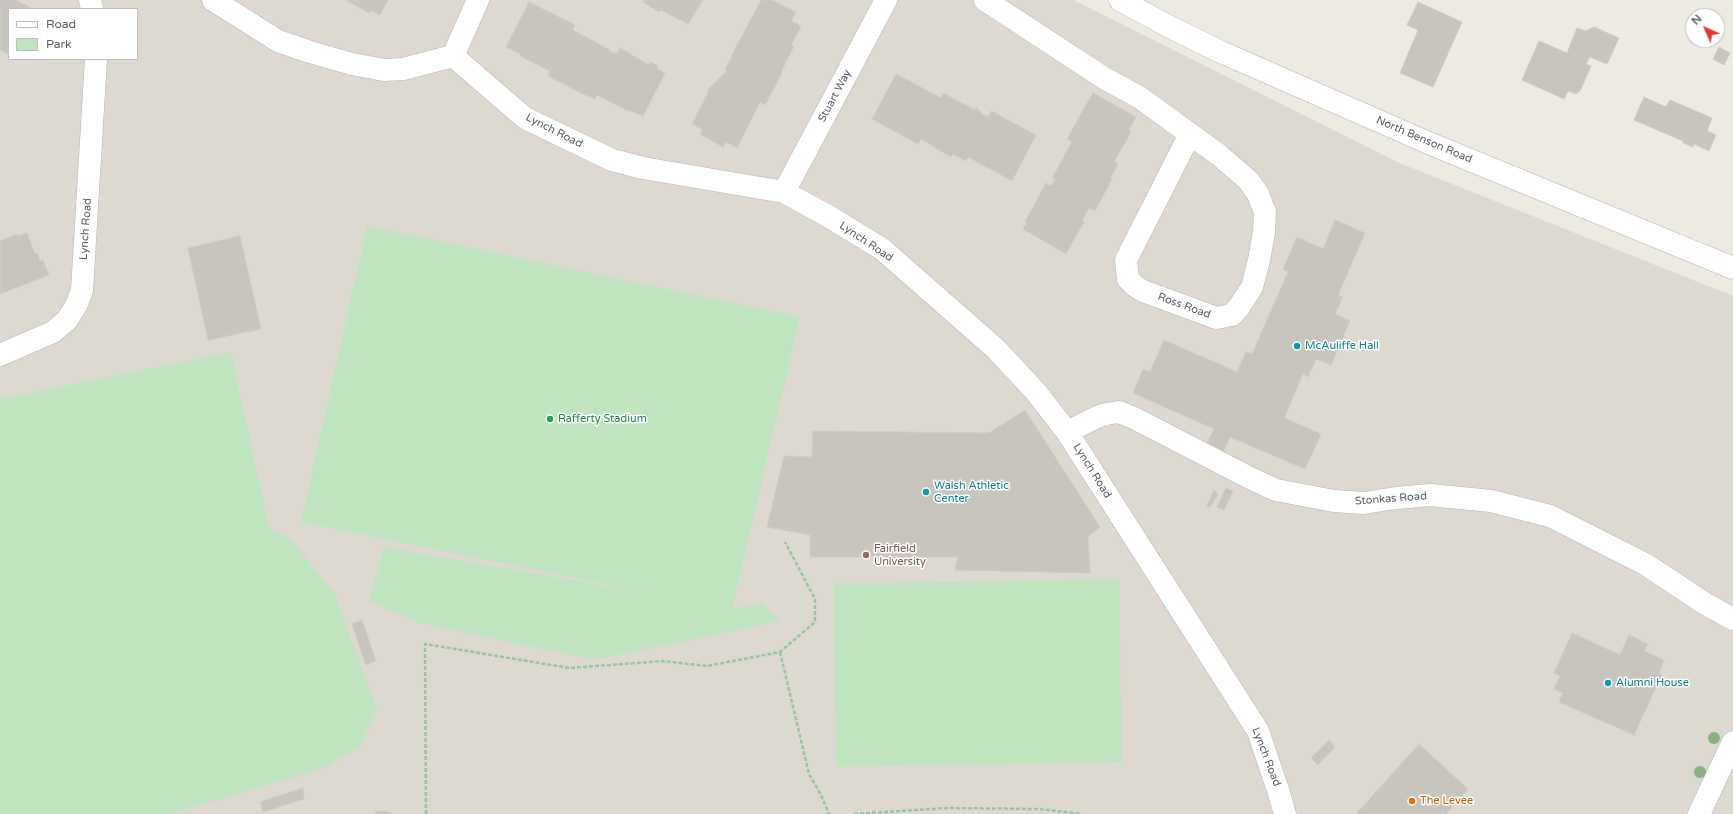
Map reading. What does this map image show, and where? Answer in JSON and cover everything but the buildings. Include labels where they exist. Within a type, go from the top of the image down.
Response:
[{"type":"street","points":[[213,0],[278,41],[352,64],[384,70],[403,69],[452,56],[478,0]]},
{"type":"street","name":"Stuart Way","points":[[784,192],[886,0]]},
{"type":"street","name":"Ross Road","points":[[985,0],[1104,78],[1139,97],[1219,155],[1248,180],[1258,194],[1265,212],[1264,232],[1252,287],[1232,316],[1216,318],[1143,291],[1128,279],[1126,260],[1190,134]]},
{"type":"street","name":"North Benson Road","points":[[1120,0],[1221,52],[1431,144],[1733,268]]},
{"type":"street","name":"Lynch Road","points":[[452,56],[525,118],[612,160],[643,168],[784,192],[828,216],[882,249],[996,349],[1036,392],[1068,432],[1258,731],[1285,814]]},
{"type":"street","name":"Lynch Road","points":[[0,355],[53,332],[67,320],[77,304],[82,290],[96,60]]},
{"type":"street","name":"Stonkas Road","points":[[1068,432],[1097,417],[1118,412],[1134,418],[1276,490],[1334,501],[1364,503],[1430,495],[1491,500],[1550,516],[1645,564],[1704,603],[1733,619]]},
{"type":"street","points":[[1700,814],[1733,742]]},
{"type":"path","points":[[426,814],[426,644],[569,668],[663,661],[707,666],[780,652],[815,622],[815,599],[785,542]]},
{"type":"path","points":[[780,652],[809,774],[821,795],[829,814]]},
{"type":"path","points":[[854,814],[947,808],[1039,809],[1082,814]]},
{"type":"shaded area","name":"Fairfield University","points":[[0,0],[1073,0],[1397,162],[1733,296],[1733,814],[0,814]]},
{"type":"green space","name":"Rafferty Stadium","points":[[367,226],[800,317],[732,609],[762,603],[780,621],[595,660],[419,623],[369,601],[384,547],[663,596],[301,522]]},
{"type":"green space","points":[[231,352],[269,528],[292,540],[335,595],[377,709],[360,746],[322,769],[169,814],[0,814],[0,399]]},
{"type":"green space","points":[[1119,579],[1122,762],[836,767],[833,584]]},
{"type":"place","name":"McAuliffe Hall","points":[[1297,346]]},
{"type":"place","name":"Rafferty Stadium","points":[[550,419]]},
{"type":"place","name":"Walsh Athletic Center","points":[[926,492]]},
{"type":"place","name":"Fairfield University","points":[[866,555]]},
{"type":"place","name":"Alumni House","points":[[1608,683]]},
{"type":"place","name":"The Levee","points":[[1412,801]]}]
